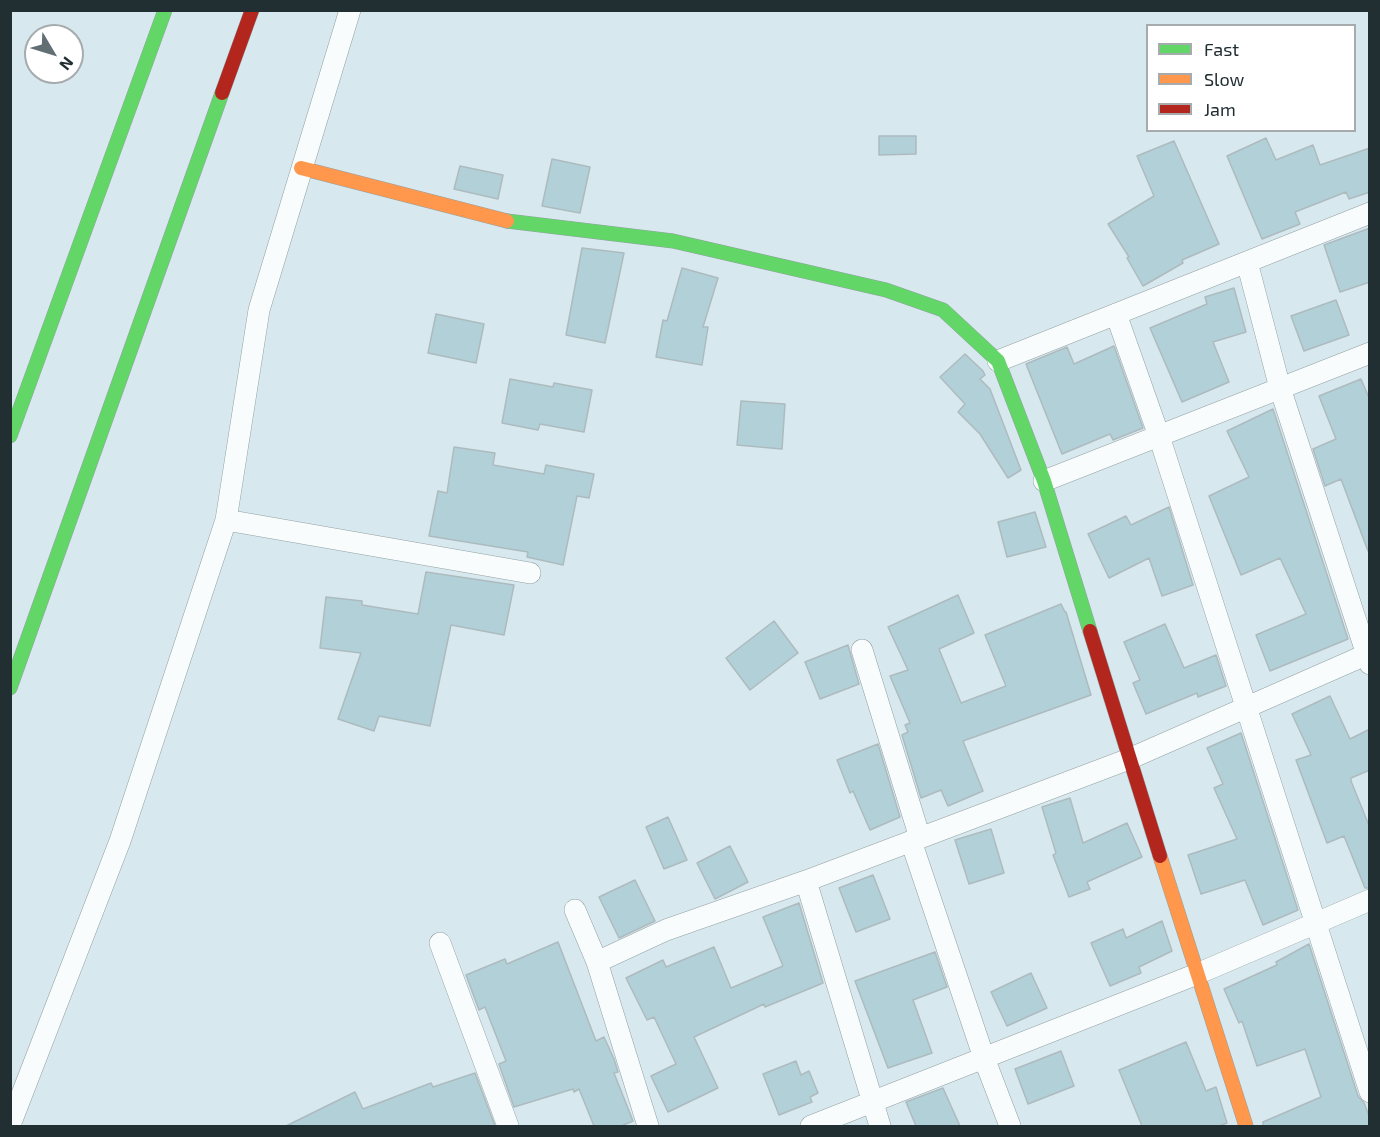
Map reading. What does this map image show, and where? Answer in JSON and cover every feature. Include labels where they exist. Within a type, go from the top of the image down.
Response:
[{"type":"main road","points":[[10,436],[165,10]]},
{"type":"main road","points":[[10,688],[252,10]]},
{"type":"main road","points":[[301,168],[510,222],[674,241],[886,290],[942,310],[999,362],[1044,481],[1129,759],[1246,1126]]},
{"type":"street","points":[[10,1125],[120,841],[226,520],[259,310],[350,10]]},
{"type":"street","points":[[999,362],[1370,213]]},
{"type":"street","points":[[597,962],[666,930],[806,881],[1129,759],[1368,657],[1280,388],[1247,262]]},
{"type":"street","points":[[1116,314],[1159,436],[1370,1092]]},
{"type":"street","points":[[1044,481],[1370,353]]},
{"type":"street","points":[[226,520],[530,573]]},
{"type":"street","points":[[862,650],[916,840],[984,1058],[1010,1126]]},
{"type":"street","points":[[806,881],[880,1126]]},
{"type":"street","points":[[811,1126],[1197,974],[1370,900]]},
{"type":"street","points":[[575,910],[597,962],[648,1126]]},
{"type":"street","points":[[440,942],[508,1126]]},
{"type":"building","points":[[879,136],[916,136],[916,154],[879,155]]},
{"type":"building","points":[[1266,138],[1276,160],[1313,145],[1320,165],[1370,148],[1370,192],[1349,199],[1346,192],[1295,212],[1300,224],[1262,239],[1227,156]]},
{"type":"building","points":[[1174,141],[1219,244],[1182,260],[1183,263],[1143,286],[1127,258],[1129,257],[1108,224],[1154,196],[1137,156]]},
{"type":"building","points":[[552,159],[590,167],[580,213],[542,206]]},
{"type":"building","points":[[460,166],[503,175],[498,199],[454,189]]},
{"type":"building","points":[[1370,228],[1370,282],[1340,292],[1324,245]]},
{"type":"building","points":[[582,248],[624,253],[605,343],[566,335]]},
{"type":"building","points":[[682,268],[718,278],[703,327],[708,327],[702,365],[656,357],[663,320],[667,321]]},
{"type":"building","points":[[1234,288],[1246,332],[1213,342],[1229,382],[1182,402],[1150,328],[1207,304],[1205,297]]},
{"type":"building","points":[[1336,300],[1349,335],[1304,351],[1291,316]]},
{"type":"building","points":[[436,314],[484,324],[476,363],[428,353]]},
{"type":"building","points":[[1114,346],[1143,428],[1113,440],[1110,434],[1062,454],[1026,364],[1067,347],[1074,364]]},
{"type":"building","points":[[965,354],[985,375],[980,379],[990,389],[1021,470],[1008,478],[980,434],[958,412],[965,404],[940,377]]},
{"type":"building","points":[[510,379],[553,387],[554,383],[592,390],[584,432],[540,424],[538,430],[502,423]]},
{"type":"building","points":[[1361,379],[1370,400],[1370,551],[1368,551],[1341,479],[1325,486],[1313,449],[1336,439],[1319,396]]},
{"type":"building","points":[[741,401],[785,404],[782,449],[737,445]]},
{"type":"building","points":[[1273,409],[1348,639],[1270,671],[1256,635],[1306,614],[1280,558],[1241,575],[1209,496],[1249,477],[1227,431]]},
{"type":"building","points":[[454,447],[495,453],[493,465],[544,474],[546,465],[594,474],[589,498],[577,496],[563,565],[527,557],[528,552],[429,536],[438,491],[447,493]]},
{"type":"building","points":[[1169,507],[1193,585],[1162,596],[1149,558],[1109,578],[1088,534],[1126,516],[1131,525]]},
{"type":"building","points":[[1035,512],[1046,547],[1007,557],[998,522]]},
{"type":"building","points":[[426,572],[514,585],[504,635],[451,625],[430,726],[379,716],[374,731],[338,719],[361,653],[320,648],[326,597],[362,601],[362,605],[418,614]]},
{"type":"building","points":[[958,595],[974,633],[939,649],[961,703],[1006,686],[985,635],[1061,604],[1066,612],[1091,695],[963,741],[983,791],[948,806],[941,790],[921,798],[902,735],[908,732],[905,725],[910,723],[890,676],[908,670],[888,627]]},
{"type":"building","points":[[774,621],[798,653],[750,690],[726,658]]},
{"type":"building","points":[[1165,624],[1184,668],[1216,655],[1226,686],[1198,697],[1197,693],[1146,714],[1133,683],[1140,680],[1124,642]]},
{"type":"building","points":[[848,645],[859,684],[820,699],[805,662]]},
{"type":"building","points":[[1330,696],[1350,739],[1370,729],[1370,770],[1351,778],[1351,781],[1370,828],[1370,888],[1365,888],[1344,836],[1327,843],[1296,760],[1311,755],[1292,714]]},
{"type":"building","points":[[1241,733],[1298,910],[1263,925],[1245,880],[1201,894],[1188,855],[1237,839],[1214,788],[1223,784],[1207,748]]},
{"type":"building","points":[[878,744],[900,817],[870,830],[853,791],[850,793],[837,760]]},
{"type":"building","points":[[1070,798],[1083,843],[1127,823],[1142,857],[1087,882],[1090,889],[1069,897],[1053,855],[1056,853],[1042,807]]},
{"type":"building","points":[[668,817],[687,860],[664,869],[646,827]]},
{"type":"building","points":[[991,829],[1004,873],[969,884],[955,840]]},
{"type":"building","points":[[730,846],[748,882],[715,899],[697,863]]},
{"type":"building","points":[[873,875],[890,919],[856,932],[839,888]]},
{"type":"building","points":[[635,880],[655,921],[619,938],[599,897]]},
{"type":"building","points":[[799,903],[823,983],[765,1007],[764,1004],[694,1037],[718,1088],[668,1112],[651,1076],[676,1064],[654,1017],[647,1020],[626,978],[663,960],[666,967],[714,947],[731,988],[783,966],[763,917]]},
{"type":"building","points":[[1162,921],[1172,951],[1139,967],[1141,973],[1110,986],[1091,943],[1123,929],[1126,938]]},
{"type":"building","points":[[558,942],[596,1041],[604,1037],[614,1059],[618,1072],[614,1073],[633,1121],[621,1126],[594,1126],[579,1089],[514,1107],[499,1064],[506,1061],[485,1007],[479,1010],[466,975],[505,959],[507,964]]},
{"type":"building","points":[[1309,944],[1358,1096],[1364,1103],[1370,1118],[1370,1126],[1263,1126],[1263,1122],[1321,1097],[1305,1049],[1257,1066],[1242,1021],[1239,1023],[1224,989],[1277,965],[1276,962]]},
{"type":"building","points":[[935,952],[947,987],[913,1000],[932,1053],[888,1068],[855,981]]},
{"type":"building","points":[[1031,973],[1047,1008],[1007,1026],[991,992]]},
{"type":"building","points":[[1186,1042],[1206,1091],[1216,1087],[1227,1123],[1219,1126],[1142,1126],[1119,1070]]},
{"type":"building","points":[[1061,1051],[1074,1086],[1028,1104],[1015,1069]]},
{"type":"building","points":[[796,1061],[801,1075],[809,1071],[818,1093],[810,1097],[812,1102],[779,1115],[763,1074]]},
{"type":"building","points":[[475,1073],[495,1126],[286,1126],[355,1092],[363,1109],[431,1083],[433,1087]]},
{"type":"building","points":[[943,1088],[960,1126],[916,1126],[906,1102]]},
{"type":"traffic: fast","points":[[10,436],[165,10]]},
{"type":"traffic: fast","points":[[10,688],[222,93]]},
{"type":"traffic: fast","points":[[507,221],[673,241],[886,290],[943,310],[998,361],[1044,481],[1090,631]]},
{"type":"traffic: slow","points":[[301,168],[507,221]]},
{"type":"traffic: slow","points":[[1160,856],[1246,1126]]},
{"type":"traffic: jam","points":[[222,93],[252,10]]},
{"type":"traffic: jam","points":[[1090,631],[1160,856]]}]
